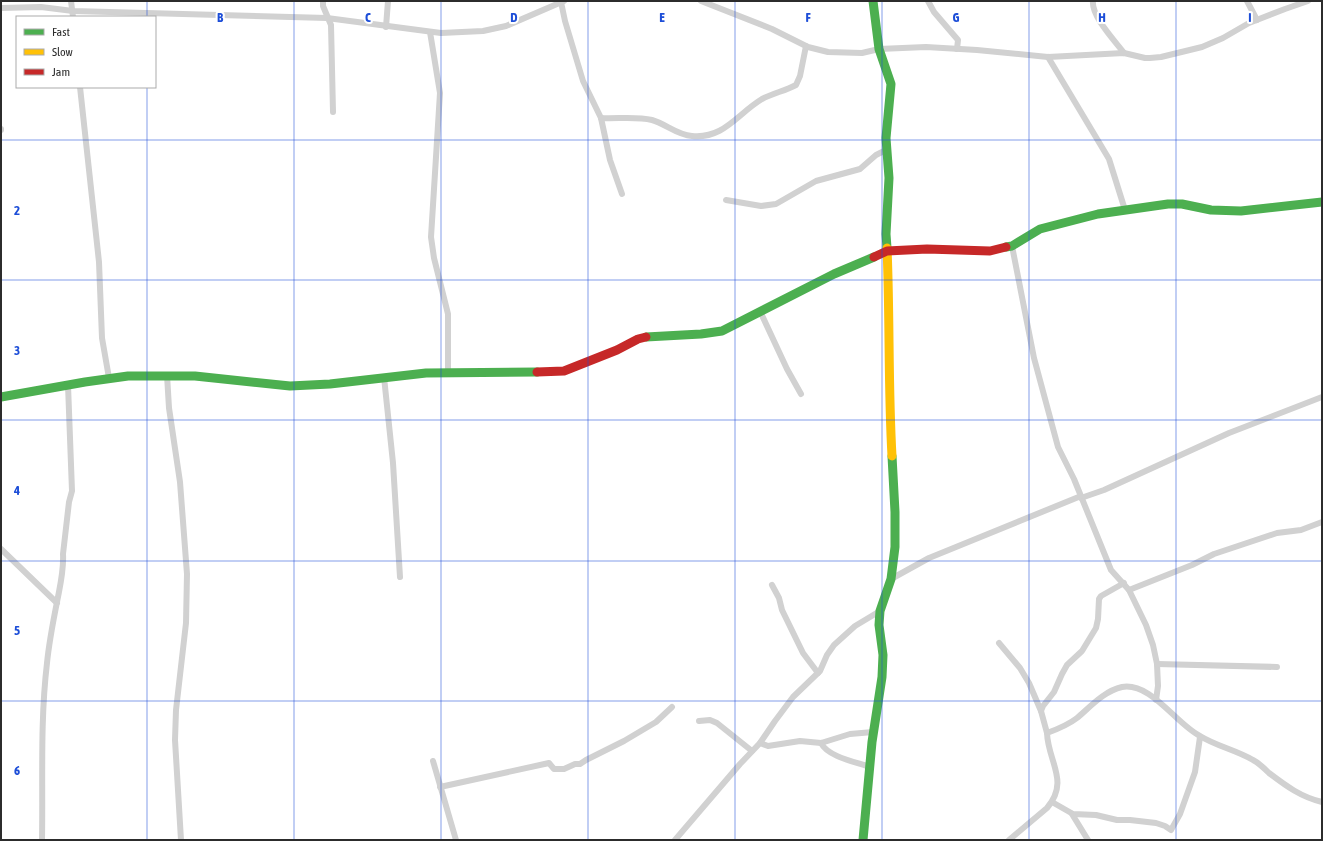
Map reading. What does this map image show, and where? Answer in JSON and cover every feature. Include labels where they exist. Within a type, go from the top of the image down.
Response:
[{"type":"street","points":[[71,1],[73,14]]},
{"type":"street","points":[[323,1],[323,6],[331,26],[333,112]]},
{"type":"street","points":[[386,27],[388,1]]},
{"type":"street","points":[[701,1],[772,30],[806,46],[828,52],[862,53],[879,49],[926,47],[1048,57],[1124,52],[1145,58],[1161,57],[1202,47],[1257,20],[1308,1]]},
{"type":"street","points":[[863,840],[873,732],[882,676],[883,655],[879,625],[880,611],[891,579],[895,512],[891,437],[889,298],[886,234],[890,178],[886,138],[891,84],[879,49],[872,1]]},
{"type":"street","points":[[928,1],[934,12],[958,40],[957,49]]},
{"type":"street","points":[[1093,1],[1093,7],[1099,20],[1124,52]]},
{"type":"street","points":[[1247,1],[1257,20]]},
{"type":"street","points":[[1,8],[41,7],[73,14],[327,18],[430,32],[463,33],[483,31],[506,26],[549,4],[563,2],[565,21],[583,81],[600,118],[610,160],[622,194]]},
{"type":"street","points":[[430,32],[440,93],[432,236],[434,258],[448,314],[448,373]]},
{"type":"street","points":[[600,118],[651,120],[682,135],[692,136],[716,134],[732,123],[748,108],[776,92],[796,84],[800,76],[806,46]]},
{"type":"street","points":[[1048,57],[1109,159],[1125,210]]},
{"type":"street","points":[[80,88],[98,262],[102,338],[109,378]]},
{"type":"street","points":[[726,200],[754,205],[776,204],[810,183],[860,168],[876,155],[886,150]]},
{"type":"street","points":[[1,397],[128,376],[195,376],[290,386],[330,384],[384,377],[448,373],[564,371],[651,336],[701,334],[735,326],[760,311],[834,274],[887,251],[927,249],[990,251],[1012,246],[1040,229],[1098,214],[1168,204],[1182,204],[1211,210],[1241,211],[1322,202]]},
{"type":"street","points":[[1012,246],[1032,350],[1055,439],[1074,479],[1111,570],[1129,590],[1146,625],[1153,645],[1157,664],[1158,686],[1156,700]]},
{"type":"street","points":[[760,311],[787,369],[801,394]]},
{"type":"street","points":[[167,376],[169,408],[180,482],[187,574],[186,623],[176,710],[176,740],[182,840]]},
{"type":"street","points":[[384,377],[393,463],[400,577]]},
{"type":"street","points":[[42,840],[41,766],[43,710],[47,662],[57,603],[62,584],[64,563],[63,554],[69,502],[72,491],[68,385]]},
{"type":"street","points":[[891,579],[930,558],[1081,497],[1112,487],[1229,434],[1322,397]]},
{"type":"street","points":[[1129,590],[1192,565],[1214,554],[1277,534],[1301,530],[1322,522]]},
{"type":"street","points":[[1,549],[57,603]]},
{"type":"street","points":[[1041,712],[1043,706],[1054,692],[1062,674],[1068,665],[1082,651],[1096,628],[1099,599],[1101,596],[1124,583]]},
{"type":"street","points":[[772,585],[782,610],[803,653],[818,673]]},
{"type":"street","points":[[675,840],[740,764],[760,743],[793,697],[818,673],[830,650],[843,635],[880,611]]},
{"type":"street","points":[[999,643],[1020,668],[1029,682],[1041,712],[1058,783],[1057,793],[1047,808],[1009,840]]},
{"type":"street","points":[[1157,664],[1277,667]]},
{"type":"street","points":[[1047,733],[1068,724],[1099,699],[1113,690],[1122,687],[1139,689],[1156,700],[1184,726],[1200,737],[1236,751],[1254,761],[1296,793],[1322,802]]},
{"type":"street","points":[[440,787],[549,764],[554,769],[564,769],[575,764],[580,764],[656,722],[672,707]]},
{"type":"street","points":[[699,721],[710,720],[752,751]]},
{"type":"street","points":[[760,743],[768,746],[800,741],[821,743],[850,734],[873,732]]},
{"type":"street","points":[[1072,814],[1096,815],[1117,820],[1156,823],[1172,830],[1180,814],[1195,772],[1200,737]]},
{"type":"street","points":[[821,743],[837,757],[870,766]]},
{"type":"street","points":[[434,761],[456,840]]},
{"type":"street","points":[[1052,802],[1072,814],[1088,840]]},
{"type":"traffic: fast","points":[[873,1],[879,49],[891,84],[886,138],[889,178],[886,234],[887,248]]},
{"type":"traffic: fast","points":[[1006,247],[1012,246],[1040,229],[1098,214],[1168,204],[1182,204],[1211,210],[1241,211],[1322,202]]},
{"type":"traffic: fast","points":[[646,337],[701,334],[722,331],[834,274],[874,257]]},
{"type":"traffic: fast","points":[[1,397],[128,376],[195,376],[290,386],[330,384],[426,373],[537,372]]},
{"type":"traffic: fast","points":[[863,840],[872,742],[882,677],[883,655],[879,625],[880,611],[891,579],[895,547],[892,456]]},
{"type":"traffic: slow","points":[[887,248],[892,456]]},
{"type":"traffic: jam","points":[[874,257],[887,251],[927,249],[990,251],[1006,247]]},
{"type":"traffic: jam","points":[[537,372],[564,371],[617,350],[638,339],[646,337]]}]
